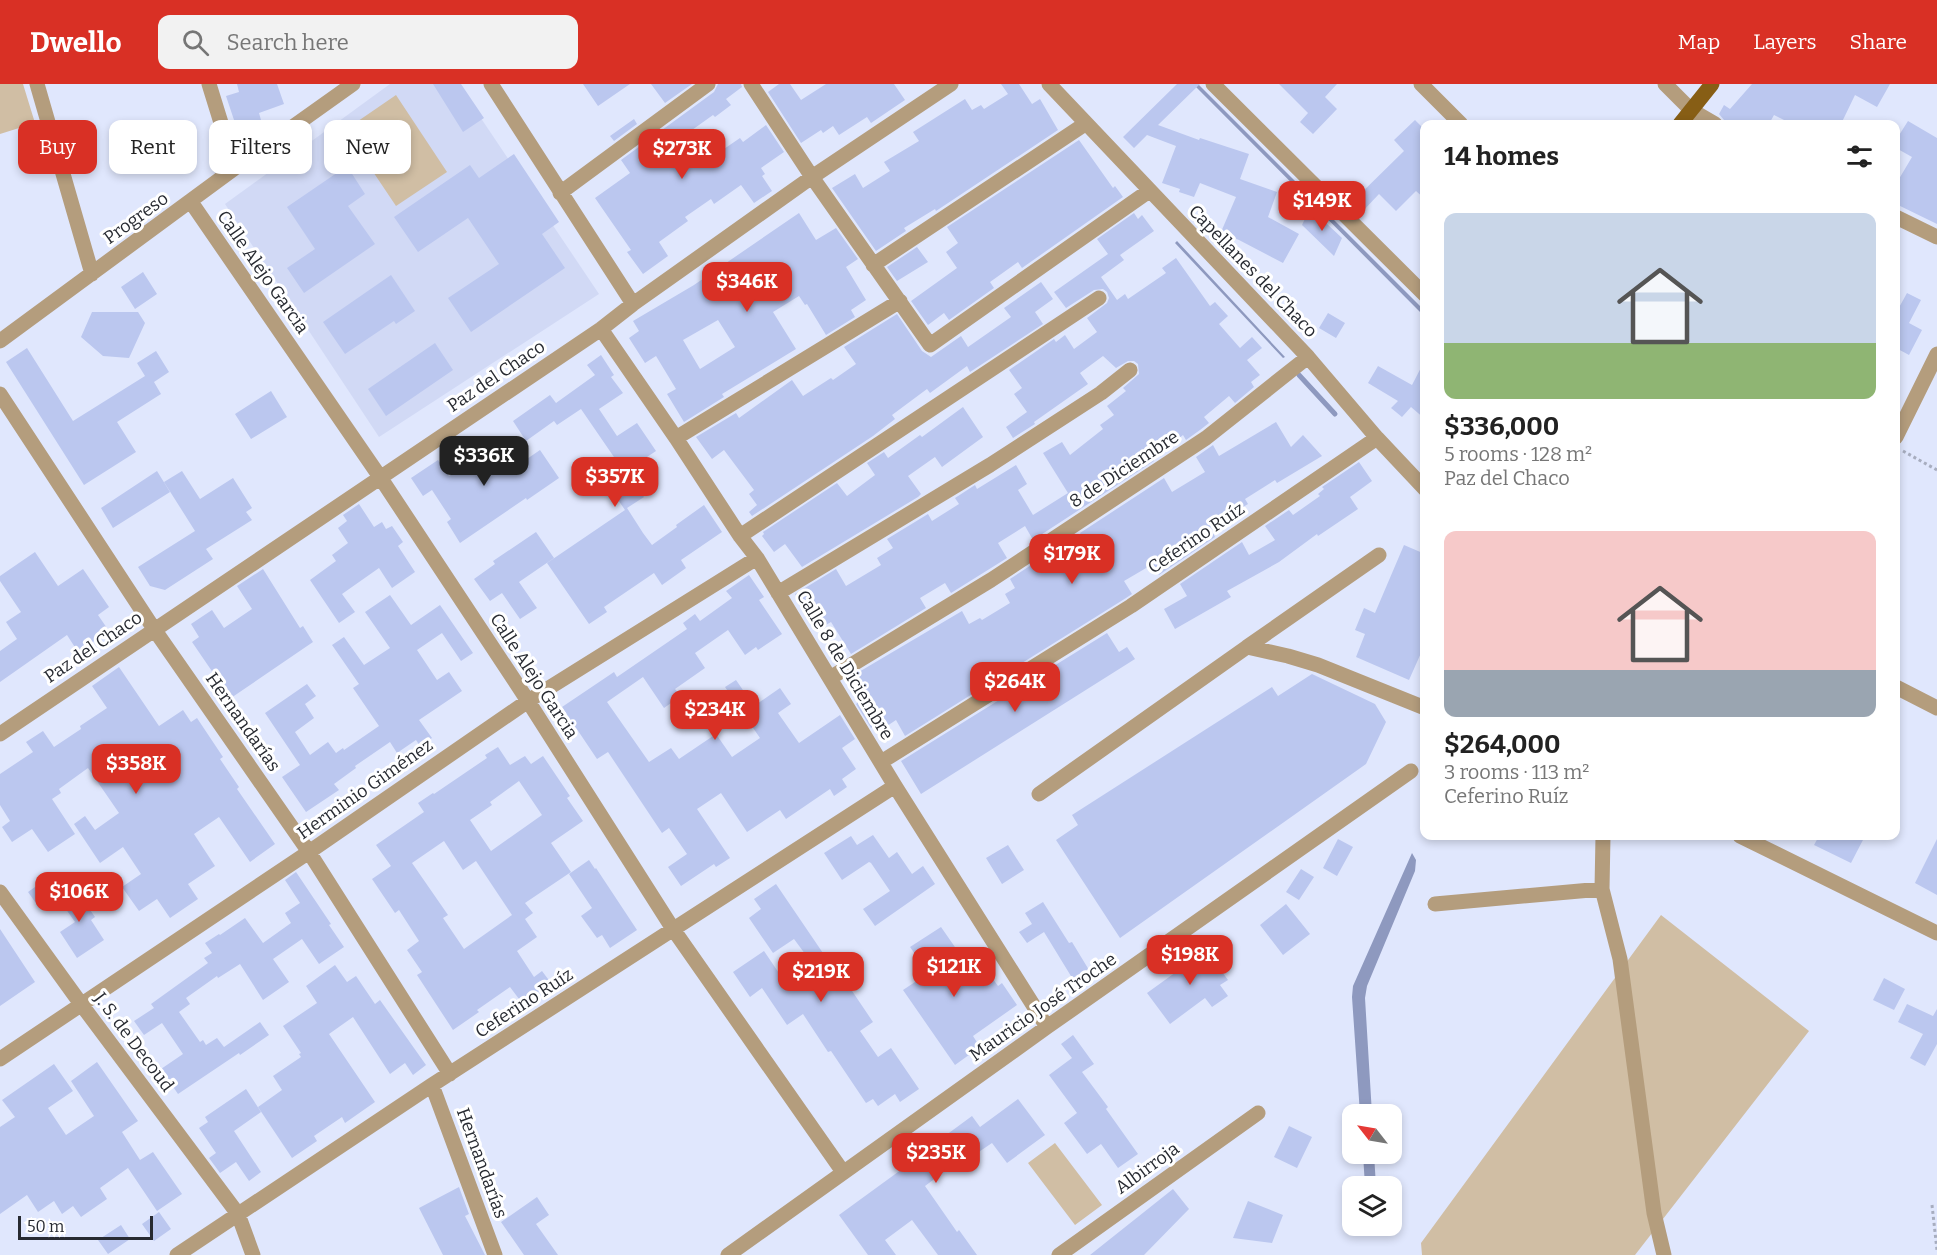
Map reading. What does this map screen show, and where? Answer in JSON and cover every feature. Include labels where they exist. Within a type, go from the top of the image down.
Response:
[{"type":"main road","points":[[1683,120],[1712,84]]},
{"type":"street","points":[[37,84],[92,274]]},
{"type":"street","points":[[209,84],[220,120]]},
{"type":"street","name":"Progreso","points":[[302,120],[353,84]]},
{"type":"street","points":[[491,84],[633,304]]},
{"type":"street","points":[[560,193],[708,84]]},
{"type":"street","points":[[751,84],[812,177],[930,345],[1149,191]]},
{"type":"street","name":"Paz del Chaco","points":[[0,734],[154,628],[601,329],[812,177],[951,84]]},
{"type":"street","name":"Capellanes del Chaco","points":[[1049,84],[1308,357],[1377,438],[1420,484]]},
{"type":"street","points":[[1213,84],[1420,290]]},
{"type":"street","points":[[1421,84],[1457,120]]},
{"type":"street","points":[[1665,84],[1691,110],[1708,120]]},
{"type":"street","points":[[873,265],[1085,124]]},
{"type":"street","name":"Progreso","points":[[0,341],[227,174]]},
{"type":"street","name":"Calle Alejo Garcia","points":[[191,202],[380,477],[528,700],[673,929],[843,1172]]},
{"type":"street","points":[[1900,220],[1937,237]]},
{"type":"street","points":[[740,536],[1099,298]]},
{"type":"street","points":[[676,438],[900,301]]},
{"type":"street","name":"Calle 8 de Diciembre","points":[[601,329],[757,558],[895,786],[1047,1027]]},
{"type":"street","points":[[1900,428],[1937,354]]},
{"type":"street","name":"8 de Diciembre","points":[[830,678],[991,580],[1206,438],[1308,357]]},
{"type":"street","points":[[778,594],[990,465],[1101,393],[1130,370]]},
{"type":"street","name":"Hernandarías","points":[[0,394],[154,628],[309,852],[450,1074]]},
{"type":"street","name":"Ceferino Ruíz","points":[[881,762],[1131,606],[1377,438]]},
{"type":"street","points":[[1039,794],[1378,555]]},
{"type":"street","name":"Herminio Giménez","points":[[0,1059],[309,852],[528,700],[757,558]]},
{"type":"street","points":[[1247,647],[1318,665],[1420,706]]},
{"type":"street","points":[[1900,689],[1937,708]]},
{"type":"street","name":"Mauricio José Troche","points":[[728,1255],[1411,771]]},
{"type":"street","name":"Ceferino Ruíz","points":[[177,1255],[432,1085],[895,786]]},
{"type":"street","points":[[1603,840],[1602,889],[1620,959],[1654,1213],[1664,1255]]},
{"type":"street","points":[[1748,840],[1937,933]]},
{"type":"street","points":[[1436,904],[1602,889]]},
{"type":"street","name":"J. S. de Decoud","points":[[0,892],[238,1214],[253,1255]]},
{"type":"street","name":"Hernandarías","points":[[432,1085],[495,1255]]},
{"type":"street","name":"Albirroja","points":[[1059,1255],[1258,1113]]},
{"type":"path","points":[[1900,449],[1937,470]]},
{"type":"path","points":[[1932,1205],[1937,1250]]},
{"type":"shaded area","points":[[0,84],[23,84],[34,120],[18,120],[18,128],[0,134]]},
{"type":"shaded area","points":[[390,84],[458,84],[599,294],[379,437],[225,204],[266,174],[312,174],[312,141],[324,132],[324,174],[411,174],[411,120],[340,120]]},
{"type":"shaded area","points":[[1193,84],[1198,84],[1420,306],[1420,312]]},
{"type":"shaded area","points":[[396,95],[447,172],[396,206],[375,174],[411,174],[411,120],[360,120]]},
{"type":"shaded area","points":[[1177,241],[1285,357],[1283,358],[1175,243]]},
{"type":"shaded area","points":[[1412,853],[1416,860],[1415,871],[1367,986],[1365,998],[1371,1104],[1359,1104],[1353,986]]},
{"type":"shaded area","points":[[1661,915],[1809,1031],[1635,1255],[1422,1255],[1421,1243]]},
{"type":"shaded area","points":[[1055,1143],[1102,1205],[1075,1225],[1028,1163]]},
{"type":"shaded area","points":[[1364,1164],[1375,1164],[1375,1176],[1364,1176]]},
{"type":"building","points":[[237,84],[277,84],[284,104],[259,113],[261,120],[234,120],[226,96],[239,92]]},
{"type":"building","points":[[433,84],[461,84],[484,118],[463,132]]},
{"type":"building","points":[[583,84],[630,84],[598,106]]},
{"type":"building","points":[[651,84],[692,84],[665,103]]},
{"type":"building","points":[[718,84],[741,84],[742,87],[726,99],[731,105],[715,117],[713,115],[684,138],[702,164],[740,138],[743,142],[766,125],[784,152],[761,168],[765,174],[762,176],[772,191],[754,203],[741,185],[714,204],[711,199],[685,217],[688,221],[659,242],[668,256],[643,274],[627,252],[631,250],[595,198],[630,173],[621,160],[714,92]]},
{"type":"building","points":[[779,84],[790,84],[801,100],[826,84],[894,84],[905,100],[871,123],[867,117],[839,135],[833,126],[823,133],[821,130],[801,143],[768,92]]},
{"type":"building","points":[[1001,84],[1019,84],[1032,104],[1040,99],[1058,130],[936,211],[935,209],[904,228],[906,231],[876,251],[832,188],[855,174],[863,188],[890,171],[884,162],[919,141],[913,132],[965,99],[972,110],[981,105],[984,109],[1008,94]]},
{"type":"building","points":[[1177,84],[1200,84],[1158,125],[1199,140],[1200,138],[1249,154],[1240,179],[1277,192],[1268,217],[1299,234],[1283,263],[1221,232],[1236,197],[1200,183],[1194,197],[1162,183],[1176,146],[1147,135],[1134,148],[1123,137]]},
{"type":"building","points":[[1279,84],[1337,84],[1325,97],[1337,109],[1313,134],[1300,122],[1308,113]]},
{"type":"building","points":[[1752,84],[1890,84],[1877,107],[1855,95],[1843,120],[1784,120],[1774,115],[1771,120],[1724,120],[1719,114],[1724,105],[1730,109]]},
{"type":"building","points":[[634,119],[637,124],[614,141],[610,136]]},
{"type":"building","points":[[1415,120],[1420,125],[1420,195],[1416,191],[1396,211],[1379,194],[1362,212],[1352,202],[1404,151],[1394,140]]},
{"type":"building","points":[[1908,121],[1937,138],[1937,224],[1900,206],[1900,177],[1912,157],[1900,150],[1900,134]]},
{"type":"building","points":[[1079,140],[1113,188],[1115,186],[1123,197],[1022,268],[1018,262],[990,282],[994,288],[949,320],[944,313],[928,325],[911,301],[957,268],[946,252],[958,243],[947,227]]},
{"type":"building","points":[[514,154],[559,222],[542,234],[565,268],[471,332],[448,298],[499,264],[468,218],[418,252],[394,217],[470,165],[479,178]]},
{"type":"building","points":[[335,174],[352,174],[365,194],[348,206],[375,244],[304,293],[287,268],[315,249],[287,207]]},
{"type":"building","points":[[1310,208],[1342,238],[1334,256],[1302,225]]},
{"type":"building","points":[[799,213],[816,240],[836,228],[858,259],[846,267],[866,300],[851,310],[855,317],[826,335],[807,304],[805,305],[799,296],[773,312],[796,349],[722,394],[724,397],[684,422],[667,394],[676,389],[656,356],[645,363],[629,338],[639,331],[633,321],[694,285]],"holes":[[[718,320],[735,347],[700,369],[683,340]]]},
{"type":"building","points":[[1134,213],[1138,219],[1142,215],[1154,231],[1120,255],[1124,260],[1101,277],[1117,300],[1125,294],[1128,299],[1166,273],[1162,268],[1176,258],[1210,306],[1215,302],[1228,316],[1219,324],[1240,348],[1252,337],[1262,348],[1247,360],[1260,375],[1251,382],[1254,387],[1235,403],[1229,396],[1204,417],[1209,423],[1200,430],[1186,440],[1183,435],[1153,459],[1154,461],[1033,540],[1025,526],[998,543],[1007,558],[951,593],[945,583],[920,598],[926,608],[851,654],[831,622],[817,630],[795,594],[836,569],[846,586],[881,565],[877,558],[893,548],[887,539],[928,514],[932,521],[959,504],[955,498],[975,485],[977,489],[1016,465],[1027,484],[1018,490],[1033,515],[1068,493],[1043,453],[1062,442],[1070,455],[1103,429],[1100,425],[1114,415],[1107,406],[1126,391],[1123,388],[1139,374],[1138,364],[1128,361],[1116,368],[1103,356],[1080,373],[1088,384],[1013,438],[1006,427],[1027,412],[1014,394],[1022,388],[1009,370],[1054,339],[1056,342],[1065,335],[1074,349],[1097,332],[1087,318],[1107,303],[1109,298],[1107,292],[1103,289],[1094,290],[1066,308],[1054,292],[1108,254],[1097,239]]},
{"type":"building","points":[[917,247],[928,262],[897,281],[887,267]]},
{"type":"building","points":[[143,272],[157,294],[135,309],[121,287]]},
{"type":"building","points":[[391,275],[415,311],[396,324],[394,321],[345,354],[323,322]]},
{"type":"building","points":[[1041,282],[1053,299],[1035,312],[1043,324],[970,372],[967,366],[930,393],[927,389],[892,415],[895,419],[873,436],[752,516],[749,512],[757,505],[749,494],[754,490],[724,450],[712,459],[696,437],[736,413],[739,418],[792,380],[803,396],[831,378],[833,380],[856,364],[844,347],[897,314],[922,351],[931,357],[961,336],[968,347],[1011,317],[1004,308]]},
{"type":"building","points":[[1907,293],[1921,300],[1909,323],[1922,330],[1909,355],[1900,350],[1900,306]]},
{"type":"building","points":[[92,312],[138,312],[145,323],[129,358],[103,356],[81,337]]},
{"type":"building","points":[[1328,313],[1345,323],[1336,338],[1319,328]]},
{"type":"building","points":[[435,343],[453,370],[386,416],[368,389]]},
{"type":"building","points":[[27,348],[73,421],[145,376],[137,363],[156,351],[169,372],[154,382],[161,394],[117,422],[136,452],[84,485],[6,362]]},
{"type":"building","points":[[601,355],[614,375],[611,377],[623,393],[599,409],[617,436],[637,423],[656,451],[647,457],[650,461],[629,475],[644,497],[627,508],[643,533],[652,545],[704,505],[722,532],[681,560],[686,568],[662,585],[654,573],[604,607],[607,612],[589,624],[547,563],[625,510],[599,472],[616,460],[581,409],[557,425],[554,421],[526,441],[513,421],[550,395],[556,403],[595,375],[587,365]]},
{"type":"building","points":[[1378,366],[1412,385],[1420,370],[1420,415],[1411,407],[1402,417],[1391,408],[1398,401],[1368,383]]},
{"type":"building","points":[[271,391],[287,417],[251,439],[235,414]]},
{"type":"building","points":[[963,407],[983,437],[942,467],[935,457],[908,476],[921,494],[918,497],[802,567],[785,544],[774,552],[762,536],[763,532],[837,483],[847,496],[875,475],[867,463],[884,452],[888,458]]},
{"type":"building","points":[[1276,422],[1291,447],[1303,435],[1322,456],[1277,483],[1275,480],[1245,499],[1248,504],[1210,527],[1215,537],[1159,575],[1153,564],[1124,581],[1132,594],[905,736],[896,720],[881,730],[877,724],[871,728],[856,704],[860,701],[847,679],[962,611],[969,624],[980,618],[982,620],[1010,603],[1005,594],[1015,588],[1010,579],[1054,550],[1058,558],[1085,542],[1080,533],[1164,478],[1172,492],[1205,472],[1196,457],[1213,445],[1219,456]]},
{"type":"building","points":[[484,437],[508,472],[540,450],[559,478],[460,543],[447,522],[451,519],[432,490],[423,496],[411,478],[438,460],[449,476],[475,459],[467,448]]},
{"type":"building","points":[[1359,462],[1372,481],[1350,497],[1358,509],[1318,536],[1317,534],[1279,562],[1227,591],[1231,597],[1175,629],[1164,609],[1187,596],[1180,584],[1242,542],[1249,555],[1275,540],[1265,526],[1289,510],[1293,515],[1320,496],[1318,494],[1324,489],[1322,487]]},
{"type":"building","points":[[157,471],[170,492],[113,528],[101,508]]},
{"type":"building","points":[[182,471],[200,499],[233,478],[252,508],[246,512],[252,520],[206,549],[213,559],[165,590],[150,586],[138,567],[195,531],[164,482]]},
{"type":"building","points":[[359,504],[374,527],[382,522],[386,529],[392,526],[403,542],[398,546],[415,572],[392,588],[379,568],[342,594],[355,612],[339,623],[310,580],[336,561],[332,555],[348,543],[338,528],[347,521],[343,515]]},
{"type":"building","points":[[536,532],[554,558],[519,582],[537,608],[520,619],[502,593],[490,601],[474,579],[495,564],[493,561]]},
{"type":"building","points":[[1404,545],[1420,552],[1420,655],[1409,680],[1356,657],[1365,634],[1355,630],[1364,608],[1375,613]]},
{"type":"building","points":[[35,552],[58,586],[83,569],[109,607],[98,615],[109,631],[78,652],[67,635],[0,682],[0,651],[17,639],[6,622],[21,612],[0,581],[0,576]]},
{"type":"building","points":[[263,569],[300,628],[303,626],[313,642],[228,700],[217,685],[220,683],[192,642],[199,637],[191,624],[212,610],[224,628],[252,609],[237,586]]},
{"type":"building","points":[[749,575],[764,597],[759,600],[782,634],[758,650],[756,647],[745,655],[728,630],[695,653],[705,668],[675,689],[681,696],[664,708],[643,677],[607,702],[649,762],[671,748],[679,759],[716,734],[732,757],[760,738],[725,687],[736,680],[754,706],[780,688],[791,704],[778,713],[799,743],[840,715],[855,739],[842,748],[856,769],[842,779],[847,787],[834,796],[830,789],[786,819],[780,810],[747,832],[721,793],[697,809],[730,858],[716,867],[714,864],[681,886],[668,867],[687,854],[669,828],[662,833],[608,752],[597,759],[562,707],[614,672],[617,677],[687,629],[683,623],[695,614],[700,621],[732,598],[726,591]]},
{"type":"building","points":[[390,595],[411,625],[440,605],[473,653],[461,661],[442,633],[417,650],[437,680],[449,672],[462,691],[419,720],[432,738],[420,746],[416,740],[397,753],[390,742],[355,766],[356,768],[334,784],[339,790],[306,812],[282,777],[300,765],[265,713],[307,684],[316,696],[305,704],[314,718],[295,732],[310,755],[328,742],[336,753],[343,748],[344,750],[379,726],[353,688],[359,684],[332,645],[344,637],[364,665],[390,648],[365,612]]},
{"type":"building","points":[[1107,633],[1119,652],[1127,647],[1135,659],[921,794],[901,761]]},
{"type":"building","points":[[119,667],[159,726],[183,710],[191,722],[197,718],[223,757],[220,759],[239,787],[237,789],[275,844],[250,862],[219,817],[194,834],[215,866],[188,884],[198,899],[170,918],[157,899],[139,911],[122,887],[141,874],[123,847],[100,863],[74,824],[85,816],[95,830],[119,813],[88,768],[59,789],[61,793],[52,799],[75,834],[48,852],[32,829],[12,842],[2,827],[10,821],[0,805],[0,774],[33,752],[26,742],[43,731],[54,747],[107,708],[92,686]]},
{"type":"building","points":[[1312,674],[1375,704],[1386,722],[1366,764],[1120,938],[1056,840],[1078,825],[1072,815],[1272,687],[1278,696]]},
{"type":"building","points":[[498,747],[510,765],[525,756],[531,764],[543,756],[570,796],[567,798],[583,821],[551,843],[571,872],[525,903],[533,913],[525,919],[537,937],[517,951],[534,977],[542,971],[551,983],[522,1003],[510,987],[453,1030],[417,975],[422,972],[407,950],[419,941],[399,910],[395,913],[372,879],[391,866],[376,845],[424,812],[418,803],[487,758],[485,755]],"holes":[[[519,781],[542,815],[491,851],[470,820],[492,805],[490,802]],[[444,841],[463,870],[476,861],[512,915],[464,949],[443,918],[448,915],[412,863]]]},
{"type":"building","points":[[873,835],[889,858],[897,852],[912,874],[923,866],[935,884],[875,926],[863,909],[890,891],[871,863],[869,862],[842,880],[824,853],[851,836],[857,845]]},
{"type":"building","points":[[1338,839],[1353,847],[1337,876],[1323,868]]},
{"type":"building","points":[[1937,839],[1937,895],[1915,883]]},
{"type":"building","points":[[1817,840],[1863,840],[1851,863],[1814,845]]},
{"type":"building","points":[[1008,845],[1024,870],[1002,884],[986,858]]},
{"type":"building","points":[[589,860],[637,930],[610,948],[602,935],[597,938],[581,916],[592,908],[569,874]]},
{"type":"building","points":[[1301,869],[1314,877],[1299,900],[1286,892]]},
{"type":"building","points":[[56,872],[66,886],[38,906],[28,892]]},
{"type":"building","points":[[296,872],[344,947],[319,964],[302,939],[273,959],[289,982],[263,1000],[240,964],[218,978],[217,976],[186,998],[190,1004],[179,1012],[200,1042],[203,1040],[206,1045],[217,1038],[224,1047],[260,1022],[269,1035],[178,1094],[161,1069],[183,1054],[162,1023],[144,1035],[134,1021],[154,1008],[151,1004],[208,963],[204,958],[212,953],[205,943],[219,934],[245,918],[263,943],[291,923],[285,913],[300,903],[285,880]]},
{"type":"building","points":[[72,884],[95,917],[91,920],[104,940],[77,958],[60,932],[75,922],[56,895]]},
{"type":"building","points":[[776,884],[827,959],[824,961],[841,985],[846,982],[873,1022],[860,1031],[878,1057],[891,1048],[919,1089],[900,1102],[895,1094],[878,1106],[873,1099],[866,1103],[803,1014],[787,1025],[762,988],[750,997],[733,972],[764,951],[787,985],[810,969],[807,965],[811,962],[794,939],[773,953],[749,918],[761,909],[754,899]]},
{"type":"building","points":[[1043,902],[1089,970],[1074,981],[1044,932],[1027,943],[1019,932],[1032,924],[1025,913]]},
{"type":"building","points":[[1286,904],[1310,934],[1283,955],[1260,925]]},
{"type":"building","points":[[941,927],[964,960],[940,976],[988,983],[993,979],[998,986],[1002,983],[1017,1005],[973,1036],[980,1047],[955,1065],[903,990],[924,976],[915,964],[920,961],[910,947]]},
{"type":"building","points":[[0,929],[35,982],[0,1006]]},
{"type":"building","points":[[1202,944],[1228,980],[1220,985],[1228,996],[1212,1007],[1205,998],[1170,1024],[1147,993],[1183,967],[1178,961]]},
{"type":"building","points":[[335,965],[347,982],[356,976],[375,1004],[380,1000],[426,1065],[413,1075],[405,1063],[390,1074],[353,1017],[329,1034],[375,1102],[345,1123],[342,1117],[314,1136],[317,1141],[292,1158],[258,1107],[282,1090],[273,1076],[301,1057],[299,1054],[301,1053],[283,1026],[317,1003],[306,986]]},
{"type":"building","points":[[1884,978],[1905,989],[1894,1010],[1873,1000]]},
{"type":"building","points":[[1907,1004],[1933,1016],[1937,1009],[1937,1044],[1925,1066],[1910,1058],[1923,1034],[1898,1022]]},
{"type":"building","points":[[1073,1035],[1094,1064],[1082,1072],[1138,1154],[1118,1168],[1101,1144],[1087,1154],[1064,1123],[1077,1113],[1049,1075],[1072,1058],[1061,1044]]},
{"type":"building","points":[[97,1062],[138,1121],[122,1132],[140,1160],[153,1152],[182,1194],[157,1211],[128,1168],[100,1188],[107,1199],[81,1217],[73,1206],[62,1214],[54,1201],[38,1212],[27,1195],[0,1214],[0,1127],[15,1117],[2,1100],[54,1064],[73,1091],[48,1108],[66,1135],[94,1116],[71,1081]]},
{"type":"building","points":[[246,1089],[261,1112],[234,1131],[261,1172],[249,1181],[236,1162],[220,1173],[209,1158],[216,1153],[199,1128],[208,1122],[205,1117]]},
{"type":"building","points":[[1018,1099],[1045,1135],[1007,1163],[992,1143],[967,1160],[965,1156],[925,1186],[957,1232],[959,1230],[977,1255],[938,1255],[912,1220],[885,1240],[896,1255],[868,1255],[839,1215],[924,1152],[921,1148],[935,1137],[938,1141],[972,1116],[980,1127]]},
{"type":"building","points":[[1289,1126],[1312,1137],[1297,1168],[1274,1157]]},
{"type":"building","points":[[459,1187],[469,1214],[465,1216],[485,1255],[443,1255],[419,1208]]},
{"type":"building","points":[[1173,1189],[1189,1209],[1144,1255],[1090,1255]]},
{"type":"building","points":[[537,1197],[549,1215],[536,1224],[558,1255],[524,1255],[501,1222]]},
{"type":"building","points":[[1248,1201],[1283,1215],[1272,1243],[1233,1238]]},
{"type":"building","points":[[159,1212],[171,1229],[154,1241],[142,1224]]},
{"type":"building","points":[[121,1225],[130,1239],[108,1254],[98,1240]]},
{"type":"waterway","points":[[1299,375],[1335,414]]}]
